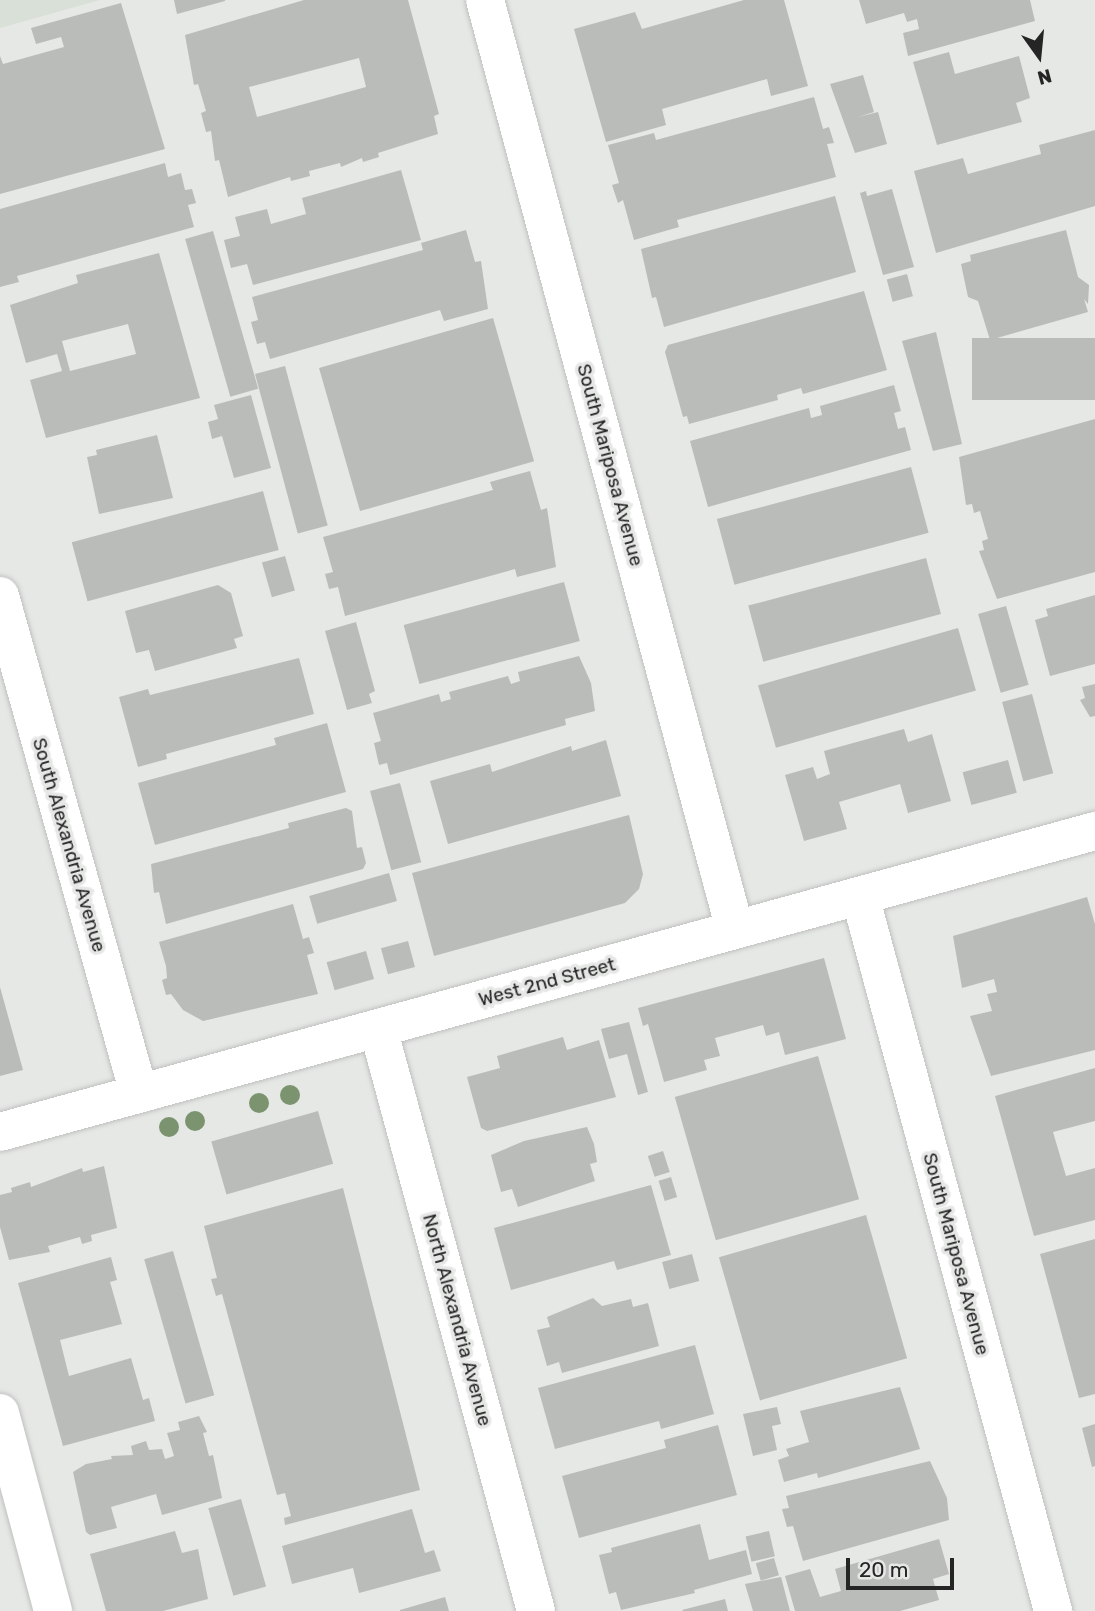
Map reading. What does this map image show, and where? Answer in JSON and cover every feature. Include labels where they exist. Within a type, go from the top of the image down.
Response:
[{"type":"street","name":"South Mariposa Avenue","points":[[485,0],[735,930]]},
{"type":"street","name":"South Alexandria Avenue","points":[[0,596],[139,1094]]},
{"type":"street","name":"West 2nd Street","points":[[0,1132],[1095,831]]},
{"type":"street","name":"South Mariposa Avenue","points":[[860,896],[1053,1611]]},
{"type":"street","name":"North Alexandria Avenue","points":[[378,1028],[536,1611]]},
{"type":"street","points":[[0,1413],[53,1611]]},
{"type":"shaded area","points":[[0,0],[100,0],[0,28]]},
{"type":"building","points":[[174,0],[225,0],[225,1],[177,14]]},
{"type":"building","points":[[304,0],[408,0],[439,114],[434,116],[438,134],[378,153],[379,157],[363,162],[362,158],[341,167],[340,163],[309,171],[310,176],[291,181],[290,177],[228,197],[219,160],[215,161],[211,131],[206,132],[201,113],[206,111],[198,84],[194,85],[185,35]],"holes":[[[359,58],[366,87],[257,117],[249,87]]]},
{"type":"building","points":[[744,0],[784,0],[808,86],[771,96],[767,79],[662,109],[666,125],[606,142],[574,29],[635,12],[642,29]]},
{"type":"building","points":[[859,0],[1030,0],[1035,21],[908,56],[903,33],[919,29],[917,19],[907,22],[904,13],[866,24]]},
{"type":"building","points":[[121,3],[165,149],[0,194],[0,56],[3,64],[64,47],[61,37],[36,44],[31,28]]},
{"type":"building","points":[[949,52],[955,74],[1019,56],[1030,98],[1016,103],[1022,122],[937,145],[913,62]]},
{"type":"building","points":[[863,75],[874,112],[858,117],[878,112],[887,144],[855,153],[830,84]]},
{"type":"building","points":[[814,97],[823,129],[829,127],[834,143],[827,144],[836,177],[677,220],[679,227],[634,240],[623,200],[618,203],[612,185],[619,183],[608,145],[654,133],[656,140]]},
{"type":"building","points":[[1095,130],[1095,206],[936,253],[914,171],[963,158],[968,174],[1041,154],[1039,145]]},
{"type":"building","points":[[165,163],[168,177],[181,173],[185,190],[192,189],[196,203],[188,205],[194,227],[17,276],[19,282],[0,287],[0,209]]},
{"type":"building","points":[[401,170],[421,240],[253,285],[247,264],[231,268],[224,240],[240,236],[235,217],[267,209],[271,224],[306,214],[302,198]]},
{"type":"building","points":[[892,189],[914,267],[883,275],[860,193],[866,191],[867,196]]},
{"type":"building","points":[[835,196],[856,272],[664,327],[656,297],[652,298],[641,249]]},
{"type":"building","points":[[466,230],[475,262],[481,261],[488,309],[444,321],[440,310],[270,359],[265,342],[257,344],[251,322],[258,320],[252,297],[423,250],[421,243]]},
{"type":"building","points":[[1066,230],[1078,277],[1089,285],[1088,304],[1084,299],[1088,312],[990,340],[978,301],[968,297],[961,264],[971,261],[970,255]]},
{"type":"building","points":[[213,231],[258,389],[230,397],[185,239]]},
{"type":"building","points":[[159,253],[200,398],[46,438],[30,380],[62,371],[57,354],[26,363],[10,305],[78,283],[76,275]],"holes":[[[128,324],[136,354],[70,371],[62,341]]]},
{"type":"building","points":[[907,274],[913,296],[893,302],[887,279]]},
{"type":"building","points":[[864,291],[887,370],[803,394],[801,388],[777,395],[778,400],[689,424],[687,416],[683,417],[665,352],[668,345]]},
{"type":"building","points":[[493,318],[534,461],[360,511],[319,368]]},
{"type":"building","points":[[936,332],[962,444],[933,451],[902,341]]},
{"type":"building","points":[[972,338],[1095,338],[1095,400],[972,400]]},
{"type":"building","points":[[285,366],[328,525],[298,533],[255,374]]},
{"type":"building","points":[[894,385],[901,411],[894,413],[898,429],[905,427],[911,450],[708,507],[690,441],[809,408],[811,418],[822,415],[820,406]]},
{"type":"building","points":[[251,395],[271,468],[234,478],[222,436],[212,439],[208,422],[218,419],[214,405]]},
{"type":"building","points":[[1095,419],[1095,572],[997,599],[979,551],[984,550],[982,541],[988,539],[980,511],[974,513],[972,504],[966,505],[959,457]]},
{"type":"building","points":[[157,435],[173,498],[99,514],[87,457],[97,455],[96,450]]},
{"type":"building","points":[[911,467],[929,533],[734,585],[717,519]]},
{"type":"building","points":[[530,471],[541,510],[547,508],[556,567],[517,577],[515,569],[345,616],[338,587],[329,589],[325,574],[333,572],[323,537],[493,490],[490,482]]},
{"type":"building","points":[[263,491],[279,550],[88,601],[72,542]]},
{"type":"building","points":[[285,556],[295,591],[272,597],[262,563]]},
{"type":"building","points":[[926,558],[941,614],[763,662],[748,606]]},
{"type":"building","points":[[564,582],[580,641],[419,684],[404,625]]},
{"type":"building","points":[[218,585],[231,593],[243,636],[234,639],[237,648],[155,671],[149,650],[136,653],[125,611]]},
{"type":"building","points":[[1095,595],[1095,664],[1050,676],[1035,620],[1048,616],[1046,609]]},
{"type":"building","points":[[1006,606],[1029,685],[1001,693],[978,614]]},
{"type":"building","points":[[356,622],[375,691],[369,694],[372,703],[347,710],[325,631]]},
{"type":"building","points":[[958,628],[976,690],[776,748],[758,685]]},
{"type":"building","points":[[579,656],[591,683],[595,711],[565,719],[566,725],[390,775],[387,763],[379,765],[374,743],[381,741],[373,713],[439,694],[441,702],[451,699],[449,692],[508,676],[511,684],[520,681],[518,672]]},
{"type":"building","points":[[299,658],[314,714],[166,754],[167,759],[138,767],[119,697],[148,689],[150,695]]},
{"type":"building","points":[[1095,684],[1095,716],[1090,717],[1080,700],[1085,698],[1082,687]]},
{"type":"building","points":[[1032,694],[1053,773],[1023,781],[1002,702]]},
{"type":"building","points":[[327,723],[346,792],[155,845],[138,783],[276,745],[274,738]]},
{"type":"building","points":[[904,729],[908,742],[932,734],[951,801],[908,813],[900,784],[839,802],[847,829],[804,841],[785,775],[813,767],[817,779],[830,774],[824,751]]},
{"type":"building","points":[[606,740],[621,796],[448,844],[430,781],[490,764],[492,772],[571,746],[572,751]]},
{"type":"building","points":[[1008,760],[1017,793],[971,805],[963,772]]},
{"type":"building","points":[[400,783],[421,862],[391,870],[370,791]]},
{"type":"building","points":[[346,808],[352,811],[357,848],[362,847],[366,863],[363,869],[166,924],[159,892],[154,893],[151,864],[289,828],[288,823]]},
{"type":"building","points":[[629,815],[643,874],[639,889],[625,903],[434,956],[412,873]]},
{"type":"building","points":[[389,873],[397,901],[317,924],[309,896]]},
{"type":"building","points":[[1087,897],[1095,924],[1095,1050],[991,1076],[970,1016],[992,1011],[987,994],[997,992],[994,979],[962,988],[953,936]]},
{"type":"building","points":[[293,904],[303,939],[309,937],[314,953],[307,955],[318,994],[203,1021],[183,1010],[171,994],[166,995],[162,980],[167,978],[166,966],[159,942]]},
{"type":"building","points":[[408,941],[415,967],[388,974],[381,948]]},
{"type":"building","points":[[366,951],[374,979],[335,990],[327,962]]},
{"type":"building","points":[[824,958],[846,1039],[785,1055],[779,1032],[766,1036],[763,1025],[715,1038],[720,1056],[704,1060],[707,1070],[664,1082],[648,1024],[643,1026],[638,1008]]},
{"type":"building","points":[[0,987],[23,1070],[0,1076]]},
{"type":"building","points":[[629,1022],[648,1092],[638,1095],[627,1054],[609,1059],[601,1029]]},
{"type":"building","points":[[563,1037],[567,1050],[599,1040],[616,1097],[487,1131],[481,1128],[467,1077],[500,1068],[497,1056]]},
{"type":"building","points":[[818,1056],[859,1199],[716,1240],[675,1097]]},
{"type":"building","points":[[1095,1068],[1095,1121],[1053,1132],[1066,1176],[1095,1168],[1095,1220],[1034,1236],[995,1096]]},
{"type":"building","points":[[318,1111],[333,1164],[226,1194],[211,1142]]},
{"type":"building","points":[[587,1127],[597,1162],[590,1164],[595,1181],[518,1207],[512,1189],[501,1192],[491,1155],[524,1141]]},
{"type":"building","points":[[663,1151],[670,1172],[655,1177],[648,1156]]},
{"type":"building","points":[[104,1166],[117,1228],[91,1235],[92,1241],[82,1244],[80,1237],[48,1246],[50,1252],[9,1260],[0,1227],[0,1195],[30,1182],[31,1187],[82,1168],[83,1172]]},
{"type":"building","points":[[671,1177],[677,1197],[665,1201],[659,1181]]},
{"type":"building","points":[[651,1185],[671,1255],[617,1270],[614,1261],[511,1290],[494,1228]]},
{"type":"building","points":[[343,1188],[420,1490],[285,1525],[284,1518],[291,1516],[285,1493],[277,1495],[222,1294],[216,1296],[211,1279],[217,1278],[204,1226]]},
{"type":"building","points":[[866,1215],[907,1358],[760,1400],[719,1257]]},
{"type":"building","points":[[1095,1239],[1095,1394],[1079,1398],[1040,1254]]},
{"type":"building","points":[[173,1251],[214,1395],[186,1403],[144,1259]]},
{"type":"building","points":[[692,1254],[699,1281],[669,1289],[662,1262]]},
{"type":"building","points":[[111,1257],[117,1280],[110,1282],[122,1324],[60,1340],[69,1376],[131,1358],[143,1400],[149,1398],[155,1421],[63,1446],[18,1283]]},
{"type":"building","points":[[593,1298],[602,1306],[631,1299],[633,1307],[648,1303],[659,1346],[562,1373],[559,1362],[547,1366],[537,1330],[550,1327],[547,1317]]},
{"type":"building","points":[[695,1345],[714,1414],[661,1429],[659,1421],[555,1449],[538,1388]]},
{"type":"building","points":[[900,1387],[920,1449],[818,1478],[817,1473],[784,1482],[778,1460],[789,1456],[786,1449],[809,1442],[800,1411]]},
{"type":"building","points":[[777,1407],[781,1424],[772,1426],[777,1450],[753,1456],[743,1414]]},
{"type":"building","points":[[199,1416],[207,1432],[203,1433],[209,1456],[213,1455],[222,1498],[162,1515],[156,1494],[111,1507],[117,1528],[90,1535],[86,1532],[73,1472],[86,1464],[112,1459],[111,1456],[133,1455],[131,1446],[146,1441],[149,1450],[162,1449],[165,1459],[174,1456],[167,1433],[180,1430],[178,1422]]},
{"type":"building","points":[[1095,1424],[1095,1466],[1092,1467],[1082,1428]]},
{"type":"building","points":[[718,1425],[737,1495],[579,1538],[562,1476],[666,1448],[664,1440]]},
{"type":"building","points":[[930,1461],[947,1498],[949,1520],[803,1561],[793,1526],[787,1527],[782,1509],[789,1508],[786,1496]]},
{"type":"building","points":[[241,1499],[266,1586],[233,1596],[208,1508]]},
{"type":"building","points":[[412,1509],[425,1553],[434,1550],[441,1571],[359,1593],[353,1568],[292,1584],[282,1546]]},
{"type":"building","points":[[700,1524],[709,1560],[746,1550],[752,1574],[694,1590],[695,1593],[621,1610],[616,1592],[609,1594],[599,1555],[612,1552],[611,1548]]},
{"type":"building","points":[[175,1531],[182,1553],[198,1549],[208,1599],[163,1611],[106,1611],[90,1554]]},
{"type":"building","points":[[769,1531],[775,1556],[751,1562],[746,1536]]},
{"type":"building","points":[[939,1539],[949,1574],[933,1579],[939,1600],[900,1611],[795,1611],[785,1576],[810,1569],[820,1597],[841,1591],[835,1569]]},
{"type":"building","points":[[774,1558],[779,1575],[761,1581],[756,1563]]},
{"type":"building","points":[[781,1577],[790,1611],[753,1611],[745,1584]]},
{"type":"building","points":[[445,1597],[449,1611],[400,1611],[400,1610]]},
{"type":"building","points":[[725,1599],[728,1611],[682,1610]]}]
